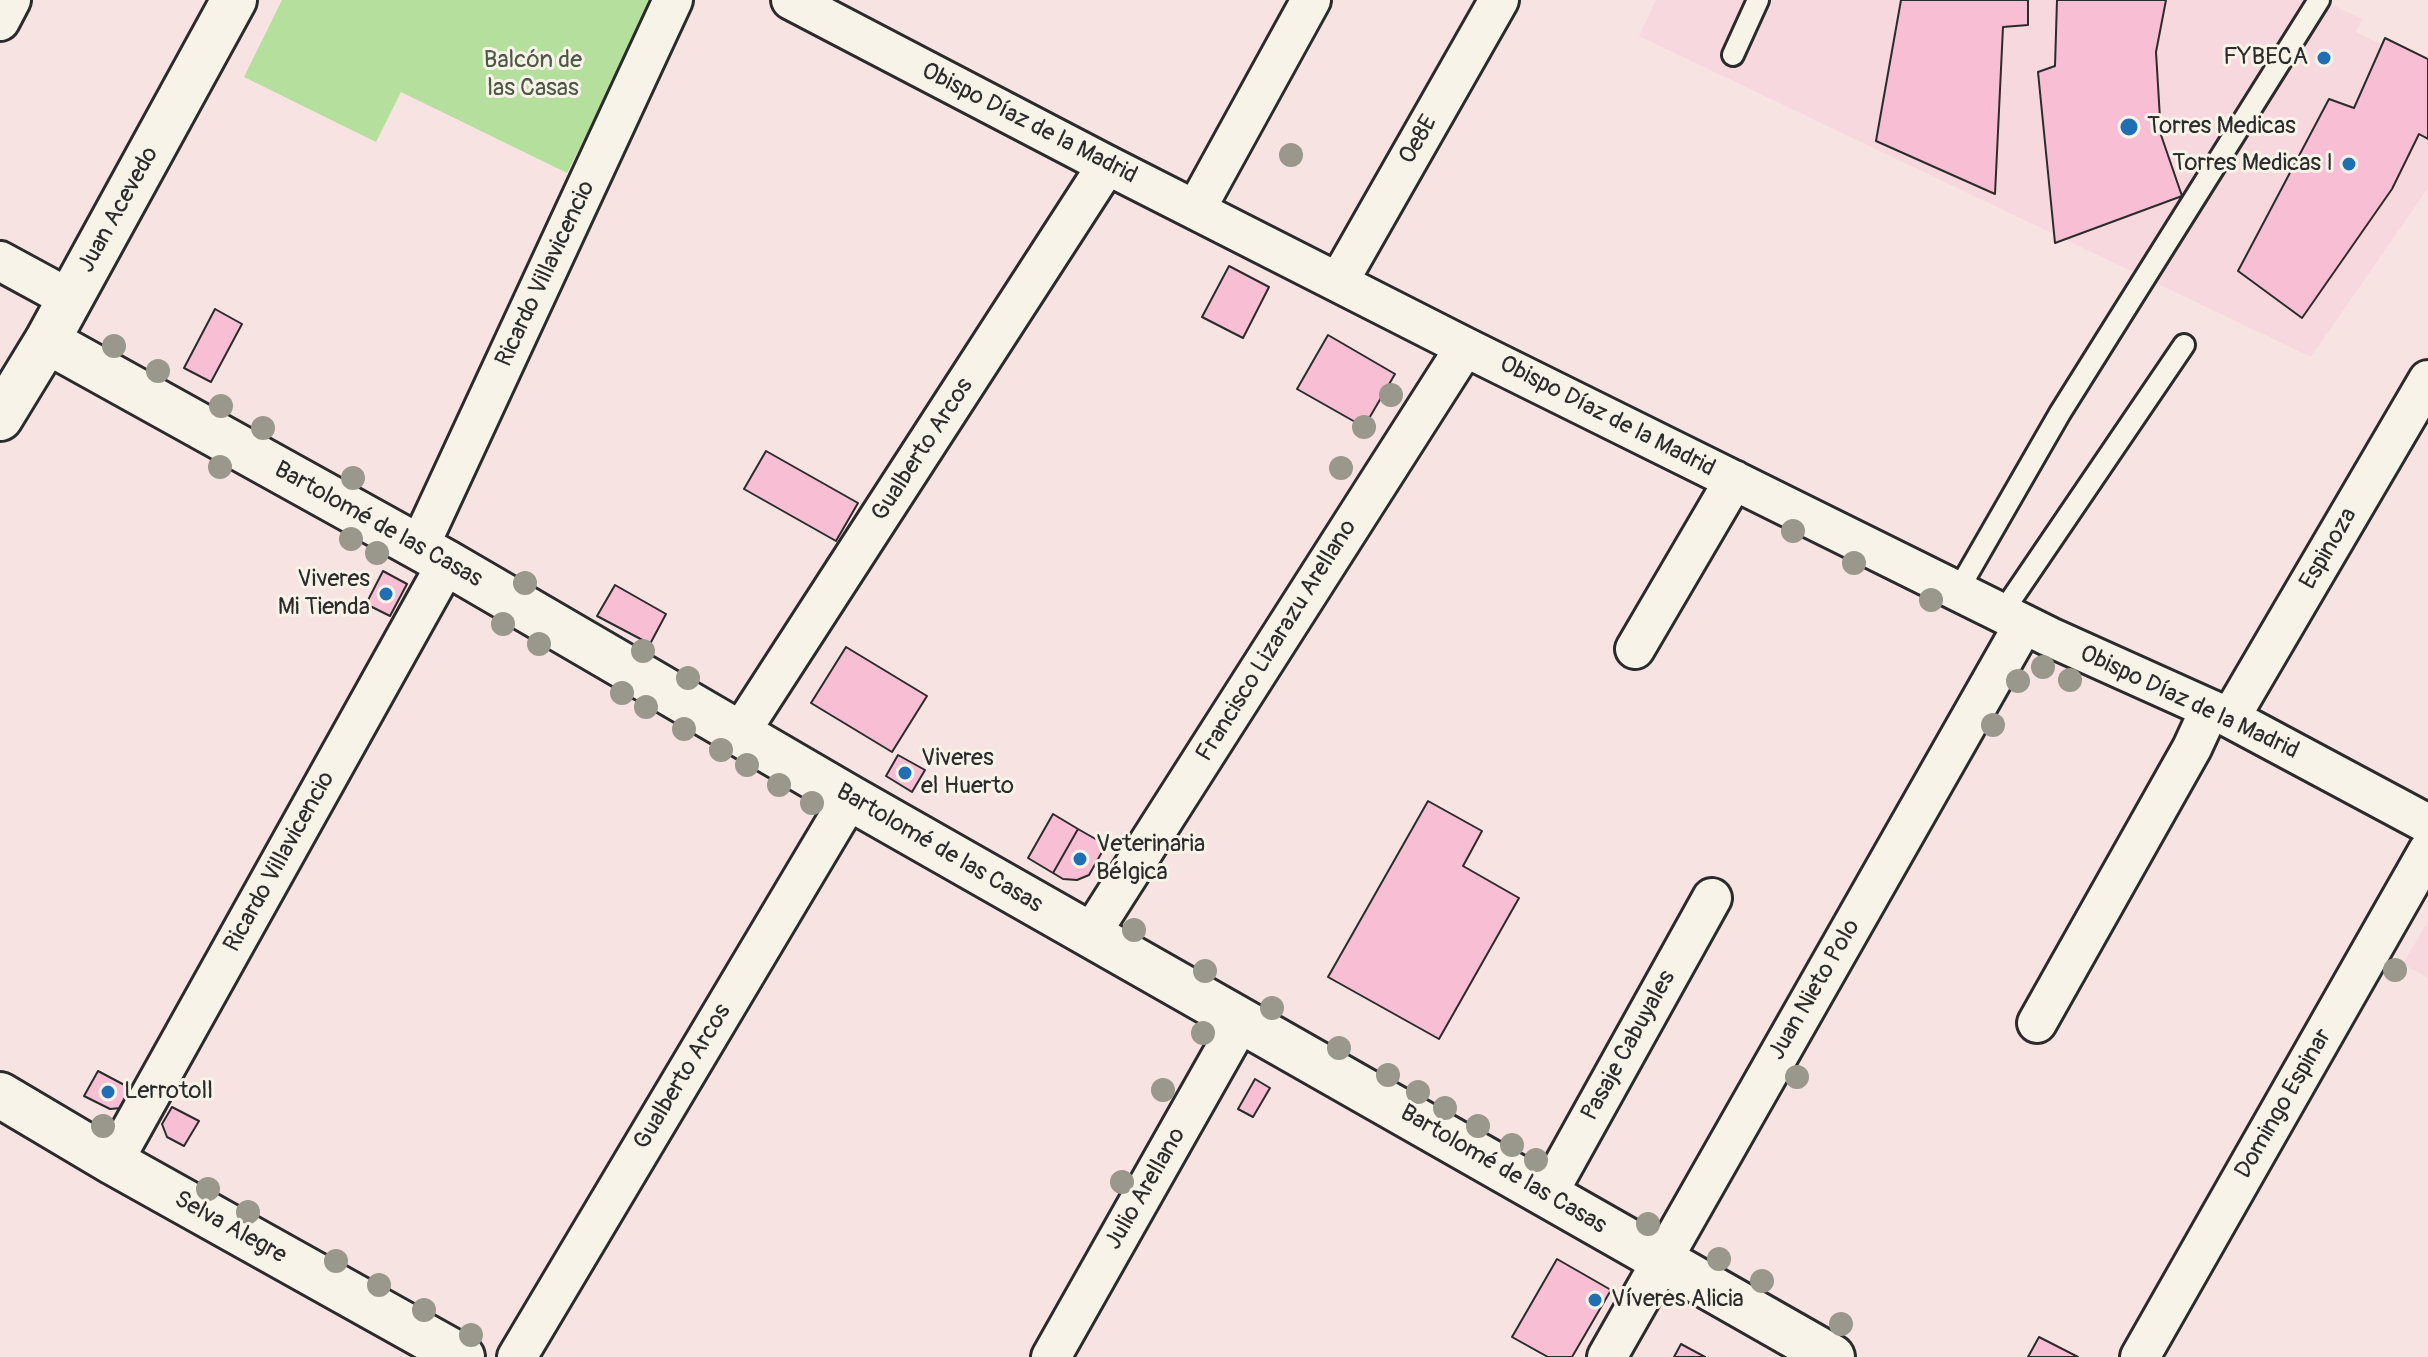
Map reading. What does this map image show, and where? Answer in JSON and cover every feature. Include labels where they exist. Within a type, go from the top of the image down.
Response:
[{"type":"street","points":[[0,21],[11,0]]},
{"type":"street","name":"Juan Acevedo","points":[[0,418],[47,341],[234,0]]},
{"type":"street","name":"Ricardo Villavicencio","points":[[113,1162],[433,555],[673,0]]},
{"type":"street","name":"Obispo Díaz de la Madrid","points":[[791,0],[1465,347],[1957,592],[2220,713],[2428,824]]},
{"type":"street","points":[[1196,209],[1311,0]]},
{"type":"street","name":"Oe8E","points":[[1339,281],[1499,0]]},
{"type":"street","name":"Gualberto Arcos","points":[[739,734],[1107,165]]},
{"type":"street","points":[[0,261],[70,299]]},
{"type":"street","name":"Bartolomé de las Casas","points":[[47,341],[433,555],[850,798],[1832,1357]]},
{"type":"street","name":"Francisco Lizarazu Arellano","points":[[1090,935],[1465,347]]},
{"type":"street","name":"Espinoza","points":[[2037,1023],[2192,748],[2220,713],[2428,380]]},
{"type":"street","points":[[1635,649],[1734,480]]},
{"type":"street","name":"Juan Nieto Polo","points":[[1607,1357],[2013,618]]},
{"type":"street","name":"Gualberto Arcos","points":[[517,1357],[850,798]]},
{"type":"street","name":"Domingo Espinar","points":[[2140,1357],[2428,851]]},
{"type":"street","name":"Pasaje Cabuyales","points":[[1547,1195],[1712,898]]},
{"type":"street","name":"Julio Arellano","points":[[1051,1357],[1241,1021]]},
{"type":"street","name":"Selva Alegre","points":[[0,1095],[113,1162],[462,1357]]},
{"type":"lane","points":[[1733,55],[1758,0]]},
{"type":"lane","points":[[1957,592],[2060,413],[2319,0]]},
{"type":"lane","points":[[2013,618],[2184,345]]},
{"type":"shaded area","name":"Torres Medicas","points":[[1656,0],[2322,0],[2362,19],[2356,32],[2428,66],[2428,188],[2311,357],[1639,36]]},
{"type":"shaded area","points":[[2428,921],[2428,978],[2403,964]]},
{"type":"green space","name":"Balcón de las Casas","points":[[282,0],[654,0],[567,173],[401,92],[376,142],[244,77]]},
{"type":"building","points":[[1901,0],[2028,0],[2028,25],[2003,27],[1995,194],[1876,141]]},
{"type":"building","name":"Torres Medicas","points":[[2057,0],[2166,0],[2156,52],[2161,135],[2182,196],[2055,243],[2038,72],[2055,66]]},
{"type":"building","name":"Torres Medicas I","points":[[2385,38],[2428,59],[2428,139],[2419,134],[2392,189],[2302,318],[2238,271],[2329,99],[2354,108]]},
{"type":"building","points":[[1229,266],[1269,287],[1243,338],[1202,317]]},
{"type":"building","points":[[215,309],[242,324],[211,382],[184,368]]},
{"type":"building","points":[[1328,335],[1395,374],[1364,427],[1297,389]]},
{"type":"building","points":[[766,451],[858,503],[836,541],[744,489]]},
{"type":"building","name":"Viveres Mi Tienda","points":[[383,571],[407,584],[390,616],[366,604]]},
{"type":"building","points":[[615,585],[666,614],[650,644],[597,616]]},
{"type":"building","points":[[846,647],[927,696],[892,752],[811,703]]},
{"type":"building","name":"Viveres el Huerto","points":[[898,755],[925,770],[912,792],[886,776]]},
{"type":"building","points":[[1428,801],[1482,831],[1463,866],[1519,898],[1439,1039],[1328,977]]},
{"type":"building","points":[[1053,814],[1078,829],[1053,873],[1028,858]]},
{"type":"building","name":"Veterinaria Bélgica","points":[[1078,829],[1106,845],[1089,875],[1077,880],[1063,879],[1053,873]]},
{"type":"building","name":"Lerrotoll","points":[[98,1071],[132,1089],[122,1108],[110,1109],[84,1096]]},
{"type":"building","points":[[1255,1079],[1270,1088],[1253,1117],[1238,1109]]},
{"type":"building","points":[[172,1107],[199,1121],[184,1146],[167,1137],[162,1124]]},
{"type":"building","points":[[1557,1259],[1611,1290],[1572,1357],[1548,1357],[1512,1337]]},
{"type":"building","points":[[2039,1337],[2078,1357],[2028,1357]]},
{"type":"building","points":[[1681,1344],[1705,1357],[1674,1357]]},
{"type":"place","name":"FYBECA","points":[[2324,58]]},
{"type":"place","name":"Torres Medicas","points":[[2129,127]]},
{"type":"place","name":"Torres Medicas I","points":[[2349,164]]},
{"type":"place","name":"Viveres Mi Tienda","points":[[386,594]]},
{"type":"place","name":"Viveres el Huerto","points":[[905,773]]},
{"type":"place","name":"Veterinaria Bélgica","points":[[1080,859]]},
{"type":"place","name":"Lerrotoll","points":[[108,1092]]},
{"type":"place","name":"Víveres Alicia","points":[[1595,1300]]}]
